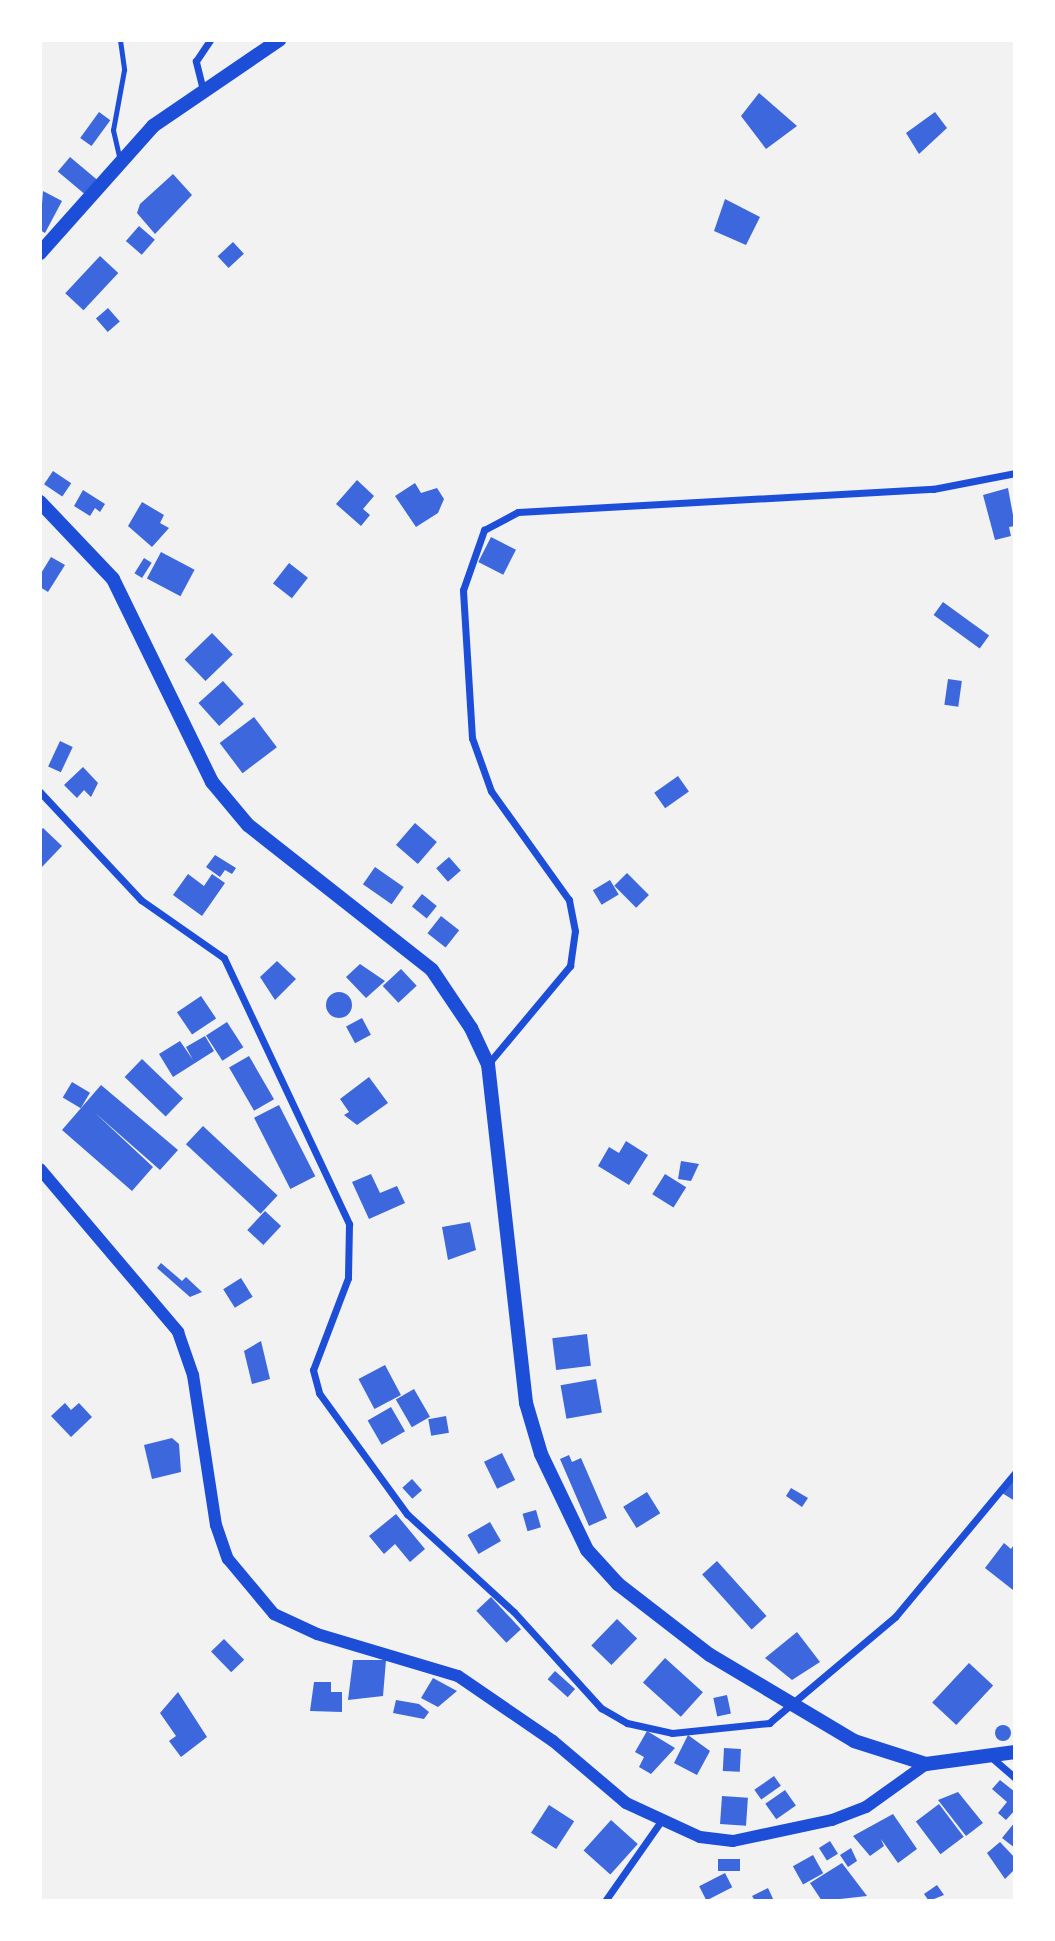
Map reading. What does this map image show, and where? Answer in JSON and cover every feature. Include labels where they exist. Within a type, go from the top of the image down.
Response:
[{"type":"main road","points":[[40,253],[121,168],[153,125],[279,40]]},
{"type":"main road","points":[[40,502],[113,579],[212,782],[248,825],[432,970],[488,1064],[526,1403],[572,1528],[627,1591],[710,1656],[854,1741],[926,1764],[1015,1752]]},
{"type":"street","points":[[203,90],[196,61],[210,40]]},
{"type":"street","points":[[488,1064],[570,967],[575,931],[569,901],[491,790],[472,738],[463,590],[484,530],[518,512],[933,489],[1015,473]]},
{"type":"street","points":[[40,792],[141,900],[208,945],[233,974],[349,1224],[348,1278],[313,1370],[319,1393],[379,1481],[601,1708],[627,1723],[672,1733],[719,1732],[769,1723],[795,1707],[895,1617],[1015,1474]]},
{"type":"street","points":[[40,1169],[178,1332],[193,1375],[216,1525],[228,1559],[253,1596],[274,1614],[317,1634],[458,1676],[553,1741],[626,1803],[661,1821],[733,1840],[800,1830],[866,1807],[926,1764]]},
{"type":"street","points":[[990,1756],[1015,1778]]},
{"type":"street","points":[[605,1901],[661,1821]]},
{"type":"lane","points":[[120,40],[124,69],[113,130],[121,168]]},
{"type":"building","points":[[759,93],[797,126],[766,149],[741,116]]},
{"type":"building","points":[[99,112],[110,120],[92,146],[80,138]]},
{"type":"building","points":[[935,112],[947,128],[919,154],[906,133]]},
{"type":"building","points":[[70,157],[97,179],[85,194],[58,172]]},
{"type":"building","points":[[173,174],[192,195],[155,234],[137,213],[140,204]]},
{"type":"building","points":[[43,191],[62,201],[45,233],[40,230]]},
{"type":"building","points":[[725,199],[760,217],[746,245],[714,231]]},
{"type":"building","points":[[139,226],[155,240],[142,255],[126,241]]},
{"type":"building","points":[[233,242],[244,254],[229,268],[218,256]]},
{"type":"building","points":[[100,256],[118,273],[84,310],[65,293]]},
{"type":"building","points":[[108,308],[120,322],[108,332],[96,318]]},
{"type":"building","points":[[53,471],[71,483],[62,497],[44,484]]},
{"type":"building","points":[[357,480],[374,496],[363,509],[370,515],[361,526],[336,504]]},
{"type":"building","points":[[415,483],[421,493],[437,488],[444,499],[438,513],[416,527],[395,496]]},
{"type":"building","points":[[1008,488],[1015,526],[1009,527],[1011,536],[995,540],[983,495]]},
{"type":"building","points":[[83,490],[105,504],[100,512],[95,508],[90,516],[74,506]]},
{"type":"building","points":[[142,502],[164,515],[160,523],[169,528],[152,547],[128,526]]},
{"type":"building","points":[[491,537],[516,550],[503,575],[478,562]]},
{"type":"building","points":[[161,552],[195,570],[180,596],[147,578]]},
{"type":"building","points":[[51,557],[65,565],[48,592],[40,587],[40,575]]},
{"type":"building","points":[[144,558],[152,563],[142,578],[134,573]]},
{"type":"building","points":[[289,563],[308,578],[292,598],[273,583]]},
{"type":"building","points":[[943,602],[989,636],[980,648],[934,615]]},
{"type":"building","points":[[212,633],[233,655],[206,681],[185,659]]},
{"type":"building","points":[[948,679],[962,681],[958,707],[944,705]]},
{"type":"building","points":[[223,681],[244,704],[219,726],[198,703]]},
{"type":"building","points":[[254,717],[277,747],[243,773],[220,743]]},
{"type":"building","points":[[60,741],[73,747],[61,772],[48,766]]},
{"type":"building","points":[[83,767],[98,783],[91,797],[84,790],[77,798],[64,785]]},
{"type":"building","points":[[678,776],[689,792],[665,808],[654,793]]},
{"type":"building","points":[[415,823],[437,842],[418,864],[396,845]]},
{"type":"building","points":[[43,828],[62,846],[40,869],[40,831]]},
{"type":"building","points":[[215,855],[236,868],[232,874],[225,870],[220,877],[206,867]]},
{"type":"building","points":[[449,857],[461,871],[448,882],[436,868]]},
{"type":"building","points":[[375,867],[404,887],[392,904],[363,884]]},
{"type":"building","points":[[627,873],[649,895],[636,908],[614,886]]},
{"type":"building","points":[[188,874],[204,886],[212,874],[225,883],[202,916],[173,895]]},
{"type":"building","points":[[610,880],[619,895],[602,905],[593,890]]},
{"type":"building","points":[[422,894],[437,906],[427,918],[412,906]]},
{"type":"building","points":[[441,916],[459,930],[446,947],[427,933]]},
{"type":"building","points":[[277,961],[296,979],[275,1000],[260,977]]},
{"type":"building","points":[[360,964],[385,981],[366,998],[346,977]]},
{"type":"building","points":[[401,969],[417,986],[398,1003],[383,986]]},
{"type":"building","points":[[339,992],[348,996],[352,1005],[348,1014],[339,1018],[330,1014],[326,1005],[330,996]]},
{"type":"building","points":[[201,996],[216,1018],[192,1035],[177,1012]]},
{"type":"building","points":[[362,1018],[371,1035],[355,1043],[346,1026]]},
{"type":"building","points":[[227,1022],[243,1047],[222,1061],[206,1036]]},
{"type":"building","points":[[205,1036],[214,1051],[173,1077],[159,1054],[180,1041],[193,1060],[186,1047]]},
{"type":"building","points":[[249,1056],[274,1099],[254,1111],[229,1068]]},
{"type":"building","points":[[142,1059],[183,1099],[166,1117],[125,1077]]},
{"type":"building","points":[[369,1077],[388,1103],[357,1125],[344,1115],[349,1112],[340,1099]]},
{"type":"building","points":[[72,1082],[90,1093],[81,1108],[63,1097]]},
{"type":"building","points":[[101,1085],[178,1150],[160,1170],[94,1112],[153,1167],[132,1191],[62,1130]]},
{"type":"building","points":[[279,1105],[315,1176],[290,1189],[254,1118]]},
{"type":"building","points":[[203,1126],[278,1196],[261,1214],[186,1144]]},
{"type":"building","points":[[626,1141],[648,1155],[629,1185],[598,1166],[609,1147],[619,1153]]},
{"type":"building","points":[[681,1161],[699,1164],[691,1181],[678,1179]]},
{"type":"building","points":[[371,1174],[380,1193],[397,1186],[405,1203],[369,1219],[352,1182]]},
{"type":"building","points":[[665,1174],[686,1187],[673,1208],[652,1194]]},
{"type":"building","points":[[265,1211],[281,1226],[263,1245],[247,1230]]},
{"type":"building","points":[[470,1222],[476,1250],[448,1260],[442,1227]]},
{"type":"building","points":[[161,1263],[182,1281],[186,1277],[202,1292],[190,1297],[157,1268]]},
{"type":"building","points":[[241,1278],[253,1297],[235,1308],[223,1289]]},
{"type":"building","points":[[587,1334],[591,1366],[556,1370],[552,1338]]},
{"type":"building","points":[[261,1341],[270,1379],[252,1384],[244,1351]]},
{"type":"building","points":[[385,1365],[401,1395],[374,1409],[359,1379]]},
{"type":"building","points":[[596,1379],[602,1412],[566,1419],[561,1385]]},
{"type":"building","points":[[414,1389],[430,1417],[412,1427],[396,1400]]},
{"type":"building","points":[[65,1403],[71,1410],[79,1403],[92,1417],[71,1437],[51,1416]]},
{"type":"building","points":[[391,1407],[405,1431],[382,1445],[368,1420]]},
{"type":"building","points":[[446,1416],[449,1433],[431,1436],[428,1419]]},
{"type":"building","points":[[172,1438],[179,1444],[181,1472],[152,1479],[144,1445]]},
{"type":"building","points":[[502,1453],[515,1480],[497,1489],[484,1462]]},
{"type":"building","points":[[569,1455],[572,1462],[581,1458],[607,1518],[589,1526],[560,1459]]},
{"type":"building","points":[[412,1479],[422,1490],[412,1499],[402,1488]]},
{"type":"building","points":[[1012,1479],[1015,1481],[1015,1501],[1002,1493]]},
{"type":"building","points":[[791,1488],[808,1498],[802,1507],[786,1496]]},
{"type":"building","points":[[647,1492],[660,1513],[637,1528],[623,1507]]},
{"type":"building","points":[[536,1510],[541,1527],[528,1531],[523,1514]]},
{"type":"building","points":[[396,1514],[425,1549],[410,1562],[395,1544],[384,1554],[369,1536]]},
{"type":"building","points":[[490,1522],[501,1541],[478,1554],[467,1535]]},
{"type":"building","points":[[1004,1543],[1011,1549],[1015,1543],[1013,1590],[985,1568]]},
{"type":"building","points":[[717,1561],[767,1616],[752,1629],[702,1574]]},
{"type":"building","points":[[491,1597],[521,1629],[506,1643],[476,1611]]},
{"type":"building","points":[[617,1619],[637,1638],[611,1665],[591,1646]]},
{"type":"building","points":[[797,1632],[820,1662],[792,1680],[765,1658]]},
{"type":"building","points":[[224,1639],[244,1660],[231,1672],[211,1652]]},
{"type":"building","points":[[665,1658],[703,1692],[681,1717],[643,1683]]},
{"type":"building","points":[[353,1660],[386,1660],[383,1696],[348,1700]]},
{"type":"building","points":[[969,1663],[993,1686],[956,1725],[932,1702]]},
{"type":"building","points":[[555,1671],[575,1689],[568,1697],[548,1679]]},
{"type":"building","points":[[433,1678],[457,1691],[438,1707],[421,1698]]},
{"type":"building","points":[[314,1682],[331,1682],[331,1692],[342,1692],[342,1712],[310,1711]]},
{"type":"building","points":[[178,1692],[207,1737],[181,1757],[169,1741],[176,1736],[160,1713]]},
{"type":"building","points":[[727,1695],[731,1714],[717,1716],[713,1698]]},
{"type":"building","points":[[396,1700],[419,1704],[429,1712],[424,1719],[393,1713]]},
{"type":"building","points":[[1000,1725],[1006,1725],[1011,1733],[1009,1739],[1000,1741],[995,1736],[995,1730]]},
{"type":"building","points":[[647,1731],[675,1748],[651,1774],[639,1767],[644,1757],[635,1752]]},
{"type":"building","points":[[688,1735],[710,1751],[697,1775],[674,1763]]},
{"type":"building","points":[[724,1748],[741,1749],[740,1772],[723,1771]]},
{"type":"building","points":[[774,1776],[781,1786],[761,1800],[754,1790]]},
{"type":"building","points":[[1000,1780],[1015,1792],[1015,1810],[1006,1820],[998,1813],[1007,1802],[992,1789]]},
{"type":"building","points":[[785,1790],[796,1806],[776,1819],[765,1804]]},
{"type":"building","points":[[958,1792],[983,1823],[966,1836],[938,1800]]},
{"type":"building","points":[[722,1796],[748,1798],[746,1826],[720,1824]]},
{"type":"building","points":[[939,1804],[964,1837],[941,1854],[916,1821]]},
{"type":"building","points":[[549,1805],[574,1821],[556,1849],[531,1833]]},
{"type":"building","points":[[893,1814],[917,1849],[898,1863],[881,1839],[884,1846],[870,1856],[853,1836]]},
{"type":"building","points":[[611,1820],[638,1844],[610,1875],[584,1850]]},
{"type":"building","points":[[1015,1822],[1015,1848],[1002,1838]]},
{"type":"building","points":[[830,1841],[838,1854],[827,1861],[819,1848]]},
{"type":"building","points":[[1000,1842],[1015,1858],[1015,1869],[1005,1879],[987,1853]]},
{"type":"building","points":[[851,1848],[857,1861],[848,1867],[840,1855]]},
{"type":"building","points":[[813,1855],[823,1873],[803,1885],[793,1866]]},
{"type":"building","points":[[718,1859],[740,1859],[740,1871],[718,1871]]},
{"type":"building","points":[[842,1863],[867,1896],[822,1901],[810,1883]]},
{"type":"building","points":[[725,1873],[732,1887],[706,1900],[699,1886]]},
{"type":"building","points":[[937,1885],[944,1895],[929,1901],[924,1894]]},
{"type":"building","points":[[768,1888],[774,1901],[755,1901],[752,1896]]}]
